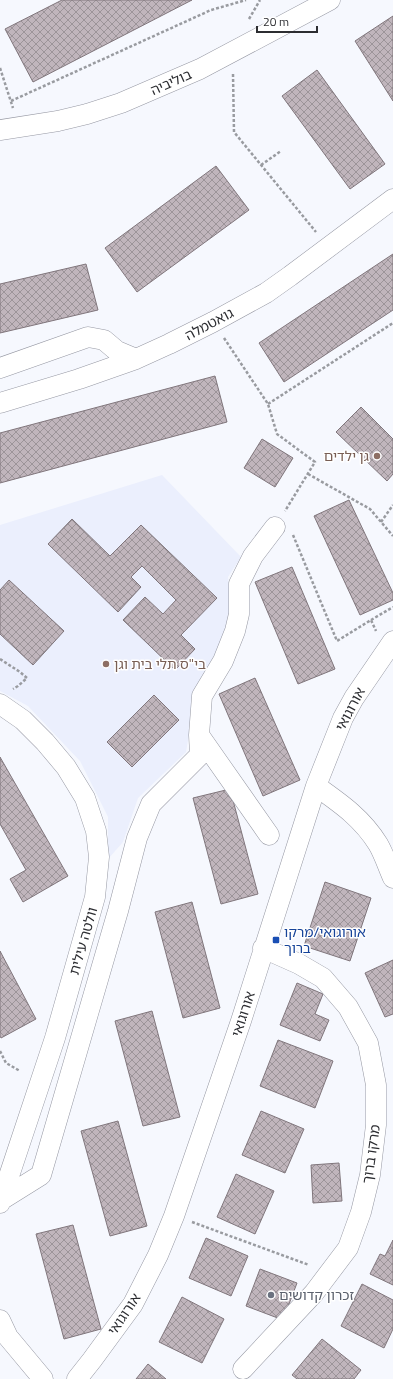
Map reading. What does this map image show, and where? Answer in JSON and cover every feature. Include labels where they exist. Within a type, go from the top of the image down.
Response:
[{"type":"street","name":"בוליביה","points":[[10,129],[65,119],[121,103],[192,72],[330,0]]},
{"type":"street","name":"גואטמלה","points":[[0,403],[79,379],[136,359],[170,344],[213,322],[266,293],[329,248],[393,199]]},
{"type":"street","points":[[0,368],[88,337],[104,340],[117,351],[136,359]]},
{"type":"street","points":[[0,1202],[41,1175],[118,912],[138,838],[151,804],[200,755],[199,735],[202,696],[223,661],[235,631],[239,614],[239,584],[253,556],[284,531]]},
{"type":"street","name":"אורוגואי","points":[[77,1379],[133,1304],[144,1284],[174,1216],[241,1021],[263,948],[316,786],[343,718],[354,698],[390,646]]},
{"type":"street","name":"וולטה עילית","points":[[0,704],[23,720],[46,742],[66,767],[85,798],[96,831],[99,857],[95,897],[56,1038],[0,1202]]},
{"type":"street","points":[[199,735],[269,835]]},
{"type":"street","points":[[316,786],[345,806],[359,820],[378,845],[393,878]]},
{"type":"street","name":"מרקו ברוך","points":[[244,1369],[314,1293],[348,1248],[361,1212],[370,1175],[376,1125],[376,1086],[368,1043],[348,1007],[323,978],[299,964],[263,948]]},
{"type":"street","points":[[0,1320],[8,1337],[43,1379]]},
{"type":"path","points":[[11,101],[211,10],[246,0]]},
{"type":"path","points":[[232,52],[234,132],[329,248]]},
{"type":"path","points":[[0,68],[11,101],[10,129]]},
{"type":"path","points":[[261,165],[281,151]]},
{"type":"path","points":[[213,322],[268,404],[277,434],[315,462],[308,474],[284,531],[337,641],[393,607]]},
{"type":"path","points":[[268,404],[393,323]]},
{"type":"path","points":[[308,474],[370,509],[393,536]]},
{"type":"path","points":[[381,522],[393,505]]},
{"type":"path","points":[[371,620],[390,646]]},
{"type":"path","points":[[0,659],[27,678],[18,686]]},
{"type":"path","points":[[0,1052],[6,1063],[20,1071]]},
{"type":"path","points":[[174,1216],[330,1273]]},
{"type":"shaded area","name":"בי\"ס תלי בית וגן","points":[[162,475],[241,557],[228,577],[231,608],[225,638],[195,699],[186,752],[138,798],[123,842],[108,859],[108,817],[80,761],[28,706],[0,691],[0,525]]},
{"type":"building","points":[[62,0],[192,0],[33,82],[5,29]]},
{"type":"building","points":[[393,16],[393,101],[355,41]]},
{"type":"building","points":[[317,70],[385,164],[350,189],[282,96]]},
{"type":"building","points":[[216,166],[249,210],[137,292],[105,248]]},
{"type":"building","points":[[393,254],[393,310],[284,382],[259,343]]},
{"type":"building","points":[[86,264],[98,310],[0,333],[0,284]]},
{"type":"building","points":[[215,376],[227,422],[0,483],[0,433]]},
{"type":"building","name":"גן ילדים","points":[[361,407],[393,439],[393,474],[387,481],[336,432]]},
{"type":"building","points":[[262,439],[293,458],[275,487],[244,468]]},
{"type":"building","points":[[349,500],[393,593],[393,600],[360,615],[314,516]]},
{"type":"building","points":[[72,519],[110,556],[141,525],[217,598],[181,635],[195,649],[175,670],[123,620],[145,597],[163,614],[176,600],[142,566],[131,577],[141,587],[118,612],[48,544]]},
{"type":"building","points":[[292,567],[335,669],[298,684],[255,582]]},
{"type":"building","points":[[9,580],[64,631],[33,665],[0,634],[0,590]]},
{"type":"building","points":[[255,678],[300,780],[263,796],[219,694]]},
{"type":"building","points":[[154,695],[179,720],[132,767],[107,742]]},
{"type":"building","points":[[0,757],[68,876],[23,902],[10,879],[26,870],[0,824]]},
{"type":"building","points":[[230,789],[258,894],[221,904],[193,798]]},
{"type":"building","points":[[325,882],[371,898],[350,961],[304,946]]},
{"type":"building","points":[[192,902],[220,1008],[183,1018],[155,912]]},
{"type":"building","points":[[0,951],[36,1019],[1,1038],[0,1036]]},
{"type":"building","points":[[393,960],[393,1014],[385,1017],[365,973]]},
{"type":"building","points":[[297,983],[323,994],[315,1014],[329,1020],[320,1041],[280,1025]]},
{"type":"building","points":[[152,1011],[180,1117],[143,1126],[115,1021]]},
{"type":"building","points":[[278,1040],[333,1061],[315,1108],[260,1086]]},
{"type":"building","points":[[261,1111],[304,1129],[285,1173],[242,1155]]},
{"type":"building","points":[[118,1121],[147,1226],[110,1236],[81,1131]]},
{"type":"building","points":[[339,1163],[342,1201],[313,1203],[311,1165]]},
{"type":"building","points":[[236,1174],[274,1191],[255,1234],[217,1217]]},
{"type":"building","points":[[73,1225],[101,1329],[64,1339],[36,1234]]},
{"type":"building","points":[[206,1238],[248,1256],[231,1296],[189,1278]]},
{"type":"building","points":[[393,1240],[393,1285],[370,1274],[380,1254],[385,1256]]},
{"type":"building","name":"זכרון קדושים","points":[[260,1269],[297,1283],[283,1320],[246,1306]]},
{"type":"building","points":[[362,1284],[393,1300],[393,1329],[384,1348],[341,1326]]},
{"type":"building","points":[[182,1297],[224,1319],[202,1363],[159,1342]]},
{"type":"building","points":[[322,1339],[361,1370],[354,1379],[297,1379],[292,1375]]},
{"type":"building","points":[[148,1364],[166,1379],[136,1379]]},
{"type":"place","name":"גן ילדים","points":[[377,456]]},
{"type":"place","name":"בי\"ס תלי בית וגן","points":[[106,664]]},
{"type":"place","name":"אורוגואי/מרקו ברוך","points":[[276,940]]},
{"type":"place","name":"זכרון קדושים","points":[[271,1295]]}]
